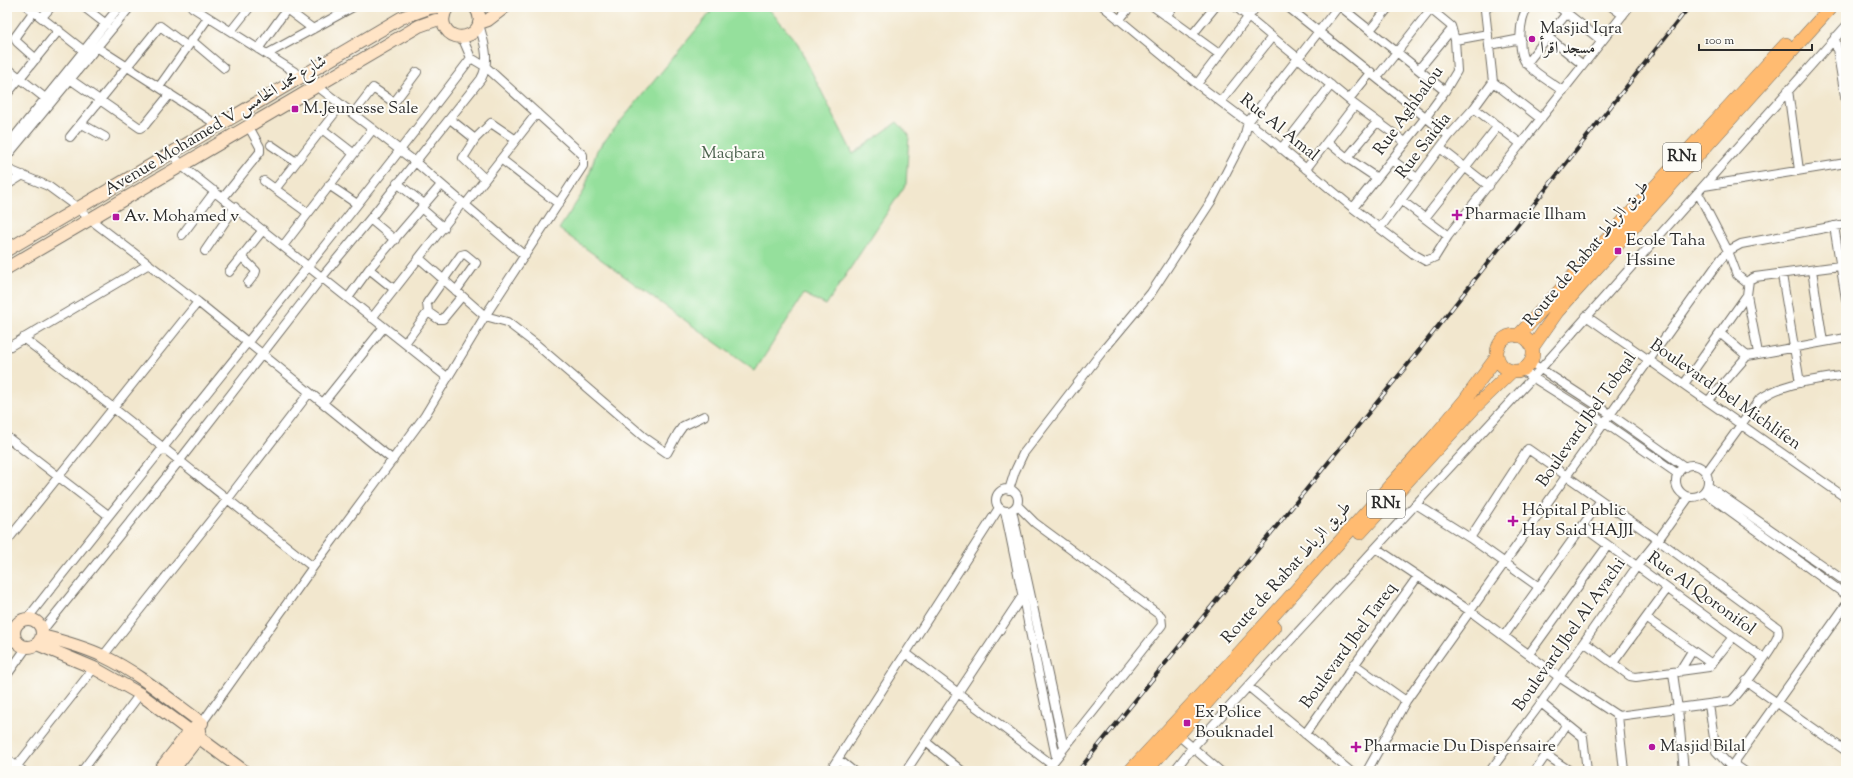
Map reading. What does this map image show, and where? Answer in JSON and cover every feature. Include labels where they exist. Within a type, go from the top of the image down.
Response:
[{"type":"main road","name":"Route de Rabat طريق الرباط","points":[[1518,336],[1819,7]]},
{"type":"main road","name":"Route de Rabat طريق الرباط","points":[[1532,348],[1557,312],[1831,7]]},
{"type":"main road","name":"RN1","points":[[1497,357],[1497,349],[1501,341],[1509,336],[1518,336]]},
{"type":"main road","points":[[1518,336],[1528,341],[1532,348]]},
{"type":"main road","name":"RN1","points":[[1526,368],[1532,354],[1532,348]]},
{"type":"main road","name":"Route de Rabat طريق الرباط","points":[[1130,771],[1248,644],[1433,438],[1465,400],[1497,357]]},
{"type":"main road","points":[[1497,357],[1502,366],[1526,368]]},
{"type":"main road","name":"Route de Rabat طريق الرباط","points":[[1146,771],[1475,406],[1526,368]]},
{"type":"street","points":[[42,17],[51,7]]},
{"type":"street","points":[[84,7],[106,24]]},
{"type":"street","points":[[7,156],[71,80],[106,24],[119,7]]},
{"type":"street","points":[[7,146],[45,98],[87,53],[98,48],[130,7]]},
{"type":"street","points":[[192,7],[317,86],[401,150],[525,256]]},
{"type":"street","points":[[159,87],[189,43],[210,7]]},
{"type":"street","points":[[231,31],[250,7]]},
{"type":"street","points":[[267,54],[353,7]]},
{"type":"street","points":[[431,7],[439,21],[448,31],[462,37],[474,32],[479,23],[488,20],[505,7]]},
{"type":"street","name":"Avenue Mohamed V شارع محمد الخامس","points":[[7,250],[401,18],[431,7]]},
{"type":"street","points":[[439,21],[448,7]]},
{"type":"street","points":[[7,675],[180,460],[261,354],[481,79],[486,67],[486,47],[479,23],[479,15],[475,7]]},
{"type":"street","name":"Rue Al Amal","points":[[1104,7],[1353,208],[1423,260],[1429,261],[1437,254],[1448,236]]},
{"type":"street","points":[[1120,20],[1130,7]]},
{"type":"street","points":[[1154,7],[1219,54]]},
{"type":"street","points":[[1166,16],[1173,7]]},
{"type":"street","points":[[1192,35],[1214,7]]},
{"type":"street","points":[[1236,7],[1377,122],[1405,142]]},
{"type":"street","points":[[1198,84],[1219,54],[1256,7]]},
{"type":"street","points":[[1288,7],[1449,136]]},
{"type":"street","points":[[1009,490],[1015,471],[1023,454],[1151,293],[1212,200],[1244,138],[1248,122],[1338,7]]},
{"type":"street","points":[[1341,7],[1446,91]]},
{"type":"street","points":[[1370,30],[1389,7]]},
{"type":"street","points":[[1528,7],[1521,19],[1521,39],[1523,56],[1526,64],[1563,91]]},
{"type":"street","points":[[1559,7],[1602,41]]},
{"type":"street","points":[[1612,7],[1623,15]]},
{"type":"street","points":[[1401,200],[1448,236],[1629,7]]},
{"type":"street","points":[[258,49],[286,8],[313,29]]},
{"type":"street","points":[[1485,8],[1493,82],[1541,119]]},
{"type":"street","points":[[36,59],[17,42],[16,37],[31,9],[87,53]]},
{"type":"street","points":[[1306,169],[1328,142],[1352,102],[1374,75],[1397,53],[1434,9]]},
{"type":"street","name":"Rue Aghbalou","points":[[1353,208],[1446,91],[1457,71],[1455,40],[1452,29],[1449,22],[1434,9]]},
{"type":"street","points":[[1526,64],[1567,13]]},
{"type":"street","name":"Avenue Mohamed V شارع محمد الخامس","points":[[7,268],[419,26],[439,21]]},
{"type":"street","points":[[70,137],[160,26],[189,43],[224,68]]},
{"type":"street","points":[[1526,368],[1586,316],[1698,193],[1835,37],[1846,27]]},
{"type":"street","points":[[1419,69],[1452,29]]},
{"type":"street","points":[[7,94],[59,30]]},
{"type":"street","points":[[1455,40],[1488,34]]},
{"type":"street","points":[[172,771],[194,734],[313,567],[424,417],[485,316],[583,166],[583,155],[486,67],[471,58],[462,37]]},
{"type":"street","points":[[1221,101],[1272,37]]},
{"type":"street","points":[[1548,37],[1583,65]]},
{"type":"street","points":[[1835,37],[1846,102]]},
{"type":"street","points":[[1490,44],[1521,39]]},
{"type":"street","points":[[98,48],[219,126]]},
{"type":"street","points":[[202,723],[172,699],[103,656],[37,639],[18,643],[11,638],[17,620],[108,515],[162,446],[248,342],[307,266],[401,150],[471,58]]},
{"type":"street","points":[[7,68],[45,98]]},
{"type":"street","points":[[353,114],[373,88],[392,101],[396,100],[417,72]]},
{"type":"street","points":[[71,80],[99,101],[140,128],[145,125],[170,94]]},
{"type":"street","name":"Rue Saidia","points":[[1380,228],[1449,136],[1474,108],[1493,82]]},
{"type":"street","points":[[1281,149],[1330,84]]},
{"type":"street","points":[[1788,90],[1799,170]]},
{"type":"street","points":[[276,188],[341,105]]},
{"type":"street","points":[[1474,108],[1521,144]]},
{"type":"street","points":[[372,318],[537,113]]},
{"type":"street","points":[[450,119],[475,140]]},
{"type":"street","points":[[1347,158],[1377,122]]},
{"type":"street","points":[[485,179],[463,158],[475,140],[491,123],[516,140]]},
{"type":"street","points":[[82,124],[105,137]]},
{"type":"street","points":[[1425,218],[1498,126]]},
{"type":"street","points":[[223,198],[260,152],[260,147],[249,127]]},
{"type":"street","points":[[283,246],[353,153],[373,129]]},
{"type":"street","points":[[322,130],[353,153]]},
{"type":"street","points":[[1328,142],[1347,158],[1377,178]]},
{"type":"street","points":[[271,145],[296,162]]},
{"type":"street","points":[[1440,148],[1489,186]]},
{"type":"street","points":[[172,154],[182,166],[448,378]]},
{"type":"street","points":[[501,159],[559,204]]},
{"type":"street","points":[[1392,160],[1417,178]]},
{"type":"street","points":[[1704,186],[1846,163]]},
{"type":"street","points":[[7,169],[48,186],[78,208],[91,220],[198,302],[393,460]]},
{"type":"street","points":[[7,185],[23,176]]},
{"type":"street","points":[[264,181],[276,188],[308,213]]},
{"type":"street","points":[[398,183],[444,228]]},
{"type":"street","points":[[329,185],[357,204]]},
{"type":"street","points":[[348,298],[370,269],[441,185]]},
{"type":"street","points":[[182,235],[215,191]]},
{"type":"street","points":[[1698,193],[1728,251],[1737,275],[1748,284]]},
{"type":"street","points":[[205,251],[235,207]]},
{"type":"street","points":[[370,219],[395,240]]},
{"type":"street","name":"Boulevard Jbel Tobqal","points":[[1367,771],[1406,701],[1605,423],[1649,359],[1728,251],[1750,241],[1846,224]]},
{"type":"street","points":[[1834,226],[1846,299]]},
{"type":"street","points":[[229,272],[263,230]]},
{"type":"street","points":[[405,343],[428,312],[427,303],[461,256],[465,254],[472,259],[476,263],[443,319],[438,319],[428,312]]},
{"type":"street","points":[[241,256],[256,271],[248,283]]},
{"type":"street","points":[[419,258],[485,316],[507,322],[663,451],[667,453],[678,432],[683,426],[704,416]]},
{"type":"street","points":[[7,348],[149,264]]},
{"type":"street","points":[[1758,353],[1747,295],[1750,280],[1755,277],[1782,275],[1840,266]]},
{"type":"street","points":[[370,269],[394,289]]},
{"type":"street","points":[[1812,270],[1822,342]]},
{"type":"street","points":[[1782,275],[1800,383]]},
{"type":"street","points":[[1684,384],[1721,334],[1747,295]]},
{"type":"street","points":[[7,541],[115,408],[198,302]]},
{"type":"street","name":"Boulevard Jbel Michlifen","points":[[1586,316],[1846,498]]},
{"type":"street","points":[[323,404],[384,327]]},
{"type":"street","points":[[1721,334],[1747,356]]},
{"type":"street","points":[[22,338],[115,408],[227,500],[313,567]]},
{"type":"street","points":[[1708,401],[1747,356],[1846,338]]},
{"type":"street","points":[[1526,368],[1534,376],[1678,474]]},
{"type":"street","points":[[1526,368],[1534,376]]},
{"type":"street","points":[[1526,368],[1610,414],[1685,467]]},
{"type":"street","points":[[1706,473],[1759,400],[1767,394],[1800,383],[1846,375]]},
{"type":"street","points":[[1174,771],[1192,748],[1534,376]]},
{"type":"street","points":[[103,656],[227,500],[309,392]]},
{"type":"street","points":[[7,437],[108,515]]},
{"type":"street","points":[[1376,548],[1470,611],[1559,677],[1618,716],[1731,701],[1778,636],[1779,632],[1776,625],[1528,449],[1470,538]]},
{"type":"street","points":[[1695,466],[1706,473],[1708,480],[1706,489],[1698,496],[1689,497],[1682,493],[1678,488],[1678,474],[1685,467],[1695,466]]},
{"type":"street","points":[[1706,489],[1846,582]]},
{"type":"street","points":[[1706,489],[1846,595]]},
{"type":"street","points":[[830,771],[907,654],[1008,508],[1017,495],[1009,490],[1002,491],[997,495],[996,502],[1008,508],[1035,523],[1161,616],[1163,621],[1162,625],[1053,760],[1046,771]]},
{"type":"street","name":"Boulevard Jbel Al Ayachi","points":[[1490,771],[1542,703],[1637,566],[1689,497]]},
{"type":"street","points":[[1504,636],[1601,500]]},
{"type":"street","points":[[1416,504],[1470,538],[1539,587]]},
{"type":"street","points":[[1008,508],[1030,589],[1064,748]]},
{"type":"street","points":[[1008,508],[1022,597],[1053,760]]},
{"type":"street","name":"Rue Al Qoronifol","points":[[1583,527],[1763,658]]},
{"type":"street","points":[[1529,654],[1608,545]]},
{"type":"street","name":"Boulevard Jbel Tareq","points":[[1305,734],[1418,576]]},
{"type":"street","points":[[906,771],[1022,597],[1030,589]]},
{"type":"street","points":[[1613,663],[1667,589]]},
{"type":"street","points":[[1731,767],[1846,605]]},
{"type":"street","points":[[1646,618],[1692,652],[1712,664]]},
{"type":"street","points":[[17,620],[37,622],[37,639]]},
{"type":"street","points":[[1584,642],[1630,676],[1704,668],[1712,664],[1733,637]]},
{"type":"street","points":[[37,639],[94,668],[140,694],[244,771]]},
{"type":"street","points":[[1683,771],[1676,672],[1692,652]]},
{"type":"street","points":[[907,654],[1053,760]]},
{"type":"street","points":[[1354,664],[1406,701]]},
{"type":"street","points":[[7,759],[20,769],[94,668]]},
{"type":"street","points":[[1746,681],[1846,751]]},
{"type":"street","points":[[1249,687],[1350,771]]},
{"type":"street","points":[[82,771],[140,694]]},
{"type":"street","points":[[1542,703],[1583,737],[1587,771]]},
{"type":"street","points":[[1709,705],[1716,750],[1731,767],[1744,771]]},
{"type":"street","points":[[1618,716],[1624,771]]},
{"type":"street","points":[[1535,771],[1567,724]]},
{"type":"street","points":[[159,771],[194,734]]},
{"type":"street","points":[[1178,735],[1220,771]]},
{"type":"street","points":[[926,742],[962,771]]},
{"type":"street","points":[[1546,755],[1570,771]]},
{"type":"street","points":[[838,759],[853,771]]},
{"type":"green space","name":"Maqbara","points":[[715,7],[767,7],[795,39],[853,154],[897,122],[909,135],[906,184],[826,305],[804,294],[755,371],[559,229],[584,191],[597,150]]},
{"type":"railway","points":[[1078,771],[1413,358],[1689,7]]},
{"type":"place","name":"Masjid Iqra مسجد اقرأ","points":[[1532,39]]},
{"type":"place","name":"M.Jeunesse Sale","points":[[295,109]]},
{"type":"place","name":"Pharmacie Ilham","points":[[1457,215]]},
{"type":"place","name":"Av. Mohamed v","points":[[116,217]]},
{"type":"place","name":"Ecole Taha Hssine","points":[[1618,251]]},
{"type":"place","name":"Hôpital Public Hay Said HAJJI","points":[[1513,521]]},
{"type":"place","name":"Ex Police Bouknadel","points":[[1187,723]]},
{"type":"place","name":"Pharmacie Du Dispensaire","points":[[1356,747]]},
{"type":"place","name":"Masjid Bilal","points":[[1652,747]]}]
